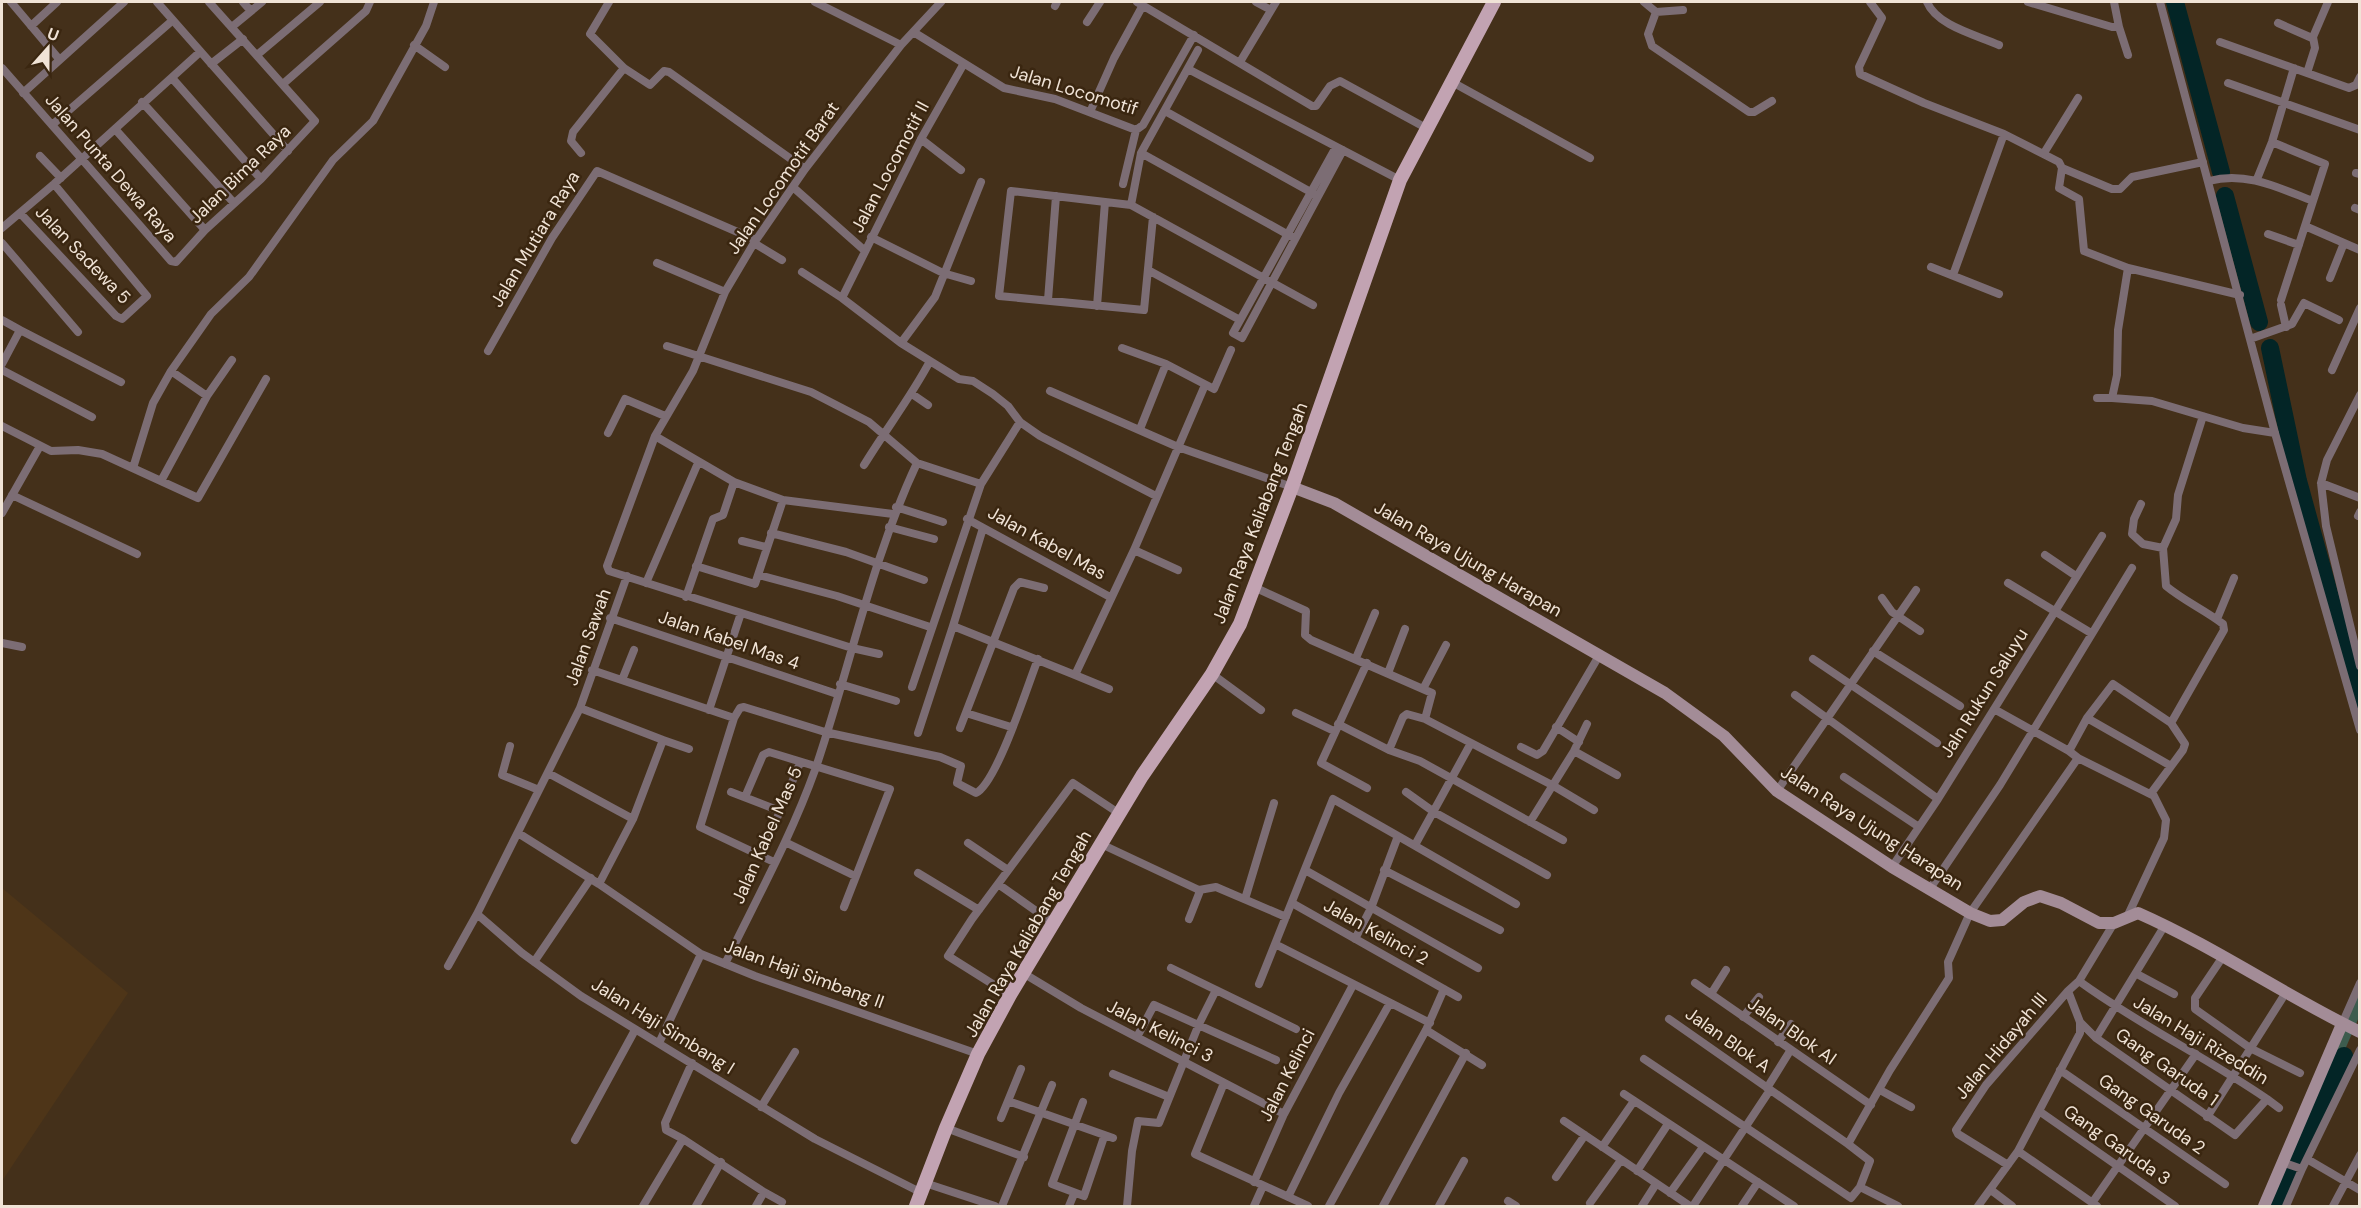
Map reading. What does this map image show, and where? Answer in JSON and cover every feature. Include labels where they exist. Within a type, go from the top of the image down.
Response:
[{"type":"main road","name":"Jalan Raya Kaliabang Tengah","points":[[916,1206],[978,1054],[1010,995],[1142,776],[1212,674],[1240,624],[1292,487],[1400,180],[1494,2]]},
{"type":"street","points":[[11,2],[59,59]]},
{"type":"street","points":[[31,26],[57,2]]},
{"type":"street","points":[[23,93],[124,2]]},
{"type":"street","points":[[156,2],[288,151]]},
{"type":"street","name":"Jalan Bima Raya","points":[[176,262],[205,230],[261,179],[315,121],[233,26],[209,2]]},
{"type":"street","points":[[243,2],[251,11]]},
{"type":"street","points":[[233,26],[262,2]]},
{"type":"street","points":[[258,55],[320,2]]},
{"type":"street","points":[[134,464],[153,403],[171,371],[211,314],[249,277],[333,160],[373,121],[426,26],[434,2]]},
{"type":"street","points":[[609,2],[590,34],[624,68],[650,85],[664,71],[669,72],[806,169]]},
{"type":"street","points":[[814,2],[901,45]]},
{"type":"street","name":"Jalan Locomotif Barat","points":[[879,654],[852,648],[686,597],[609,571],[607,566],[655,436],[701,356],[725,292],[755,242],[806,169],[901,45],[915,33],[941,2]]},
{"type":"street","points":[[1087,22],[1100,2]]},
{"type":"street","points":[[1256,2],[1271,10]]},
{"type":"street","points":[[1240,62],[1276,2]]},
{"type":"street","points":[[1644,2],[1656,12],[1683,10]]},
{"type":"street","points":[[1870,2],[1882,18],[1859,67],[1860,74],[1924,103],[2004,134],[2059,162],[2062,168],[2059,188],[2079,199],[2084,251],[2128,268],[2240,296]]},
{"type":"street","points":[[1927,2],[1944,21],[1999,45]]},
{"type":"street","points":[[2028,2],[2112,27],[2120,27]]},
{"type":"street","points":[[2114,2],[2128,55]]},
{"type":"street","points":[[2160,2],[2203,162],[2213,180],[2275,433],[2360,730]]},
{"type":"street","points":[[2307,73],[2315,48],[2312,38],[2328,2]]},
{"type":"street","points":[[283,84],[366,11],[366,3]]},
{"type":"street","points":[[1090,112],[1140,3],[1312,106],[1316,106],[1330,86],[1340,81],[1428,129]]},
{"type":"street","points":[[1656,12],[1648,34],[1654,48],[1749,112],[1772,101]]},
{"type":"street","points":[[52,125],[173,21]]},
{"type":"street","points":[[2278,23],[2312,38]]},
{"type":"street","name":"Jalan Locomotif","points":[[915,33],[963,65],[1012,91],[1046,97],[1136,130],[1143,125],[1194,35]]},
{"type":"street","points":[[211,64],[243,39]]},
{"type":"street","points":[[2220,42],[2349,88],[2356,85],[2360,77]]},
{"type":"street","points":[[414,45],[445,67]]},
{"type":"street","points":[[1131,205],[1141,153],[1197,50]]},
{"type":"street","points":[[2,228],[58,181],[142,102],[200,52]]},
{"type":"street","name":"Jalan Locomotif II","points":[[864,250],[963,65]]},
{"type":"street","name":"Jalan Punta Dewa Raya","points":[[2,68],[171,261],[176,262]]},
{"type":"street","points":[[581,153],[571,141],[573,132],[624,68]]},
{"type":"street","points":[[2257,180],[2272,142],[2294,68]]},
{"type":"street","points":[[1188,69],[1400,180]]},
{"type":"street","points":[[171,78],[261,179]]},
{"type":"street","points":[[1452,82],[1590,158]]},
{"type":"street","points":[[2228,83],[2284,105],[2360,130]]},
{"type":"street","points":[[2044,153],[2078,98]]},
{"type":"street","points":[[142,102],[234,203]]},
{"type":"street","points":[[1165,111],[1315,194]]},
{"type":"street","points":[[115,129],[205,230]]},
{"type":"street","points":[[1123,184],[1136,130]]},
{"type":"street","points":[[1953,275],[2004,134]]},
{"type":"street","points":[[921,140],[961,170]]},
{"type":"street","points":[[2272,142],[2324,162],[2281,303],[2286,327]]},
{"type":"street","points":[[1269,280],[1233,333],[1242,338],[1269,280],[1339,148]]},
{"type":"street","points":[[1141,153],[1293,237]]},
{"type":"street","points":[[40,156],[58,181]]},
{"type":"street","points":[[2062,168],[2106,187],[2119,190],[2132,177],[2203,162]]},
{"type":"street","name":"Jalan Mutiara Raya","points":[[488,351],[552,238],[597,171],[755,242]]},
{"type":"street","points":[[2213,180],[2229,178],[2257,180],[2313,201]]},
{"type":"street","name":"Jalan Sadewa 5","points":[[20,213],[118,318],[122,319],[147,296],[58,181]]},
{"type":"street","points":[[901,343],[935,297],[981,182]]},
{"type":"street","points":[[794,188],[864,250],[842,298]]},
{"type":"street","points":[[1153,216],[1144,310],[999,296],[1011,191],[1131,205],[1153,216],[1313,305]]},
{"type":"street","points":[[1048,300],[1056,196]]},
{"type":"street","points":[[1097,306],[1105,202]]},
{"type":"street","points":[[2305,226],[2360,250]]},
{"type":"street","points":[[2268,234],[2299,245]]},
{"type":"street","points":[[871,237],[943,273],[970,281]]},
{"type":"street","points":[[755,242],[782,260]]},
{"type":"street","points":[[2,243],[78,332]]},
{"type":"street","points":[[2330,278],[2344,243]]},
{"type":"street","points":[[657,262],[725,292]]},
{"type":"street","points":[[1931,267],[1999,294]]},
{"type":"street","points":[[2112,398],[2116,375],[2118,330],[2128,268]]},
{"type":"street","points":[[1148,270],[1240,321]]},
{"type":"street","points":[[802,272],[842,298],[901,343],[959,379],[973,381],[993,394],[1008,406],[1020,422],[1040,436],[1156,496]]},
{"type":"street","points":[[2253,338],[2286,327],[2296,320],[2304,303],[2338,320]]},
{"type":"street","points":[[2332,370],[2360,308]]},
{"type":"street","points":[[2,320],[121,382]]},
{"type":"street","points":[[2,364],[21,330]]},
{"type":"street","points":[[666,346],[811,392],[855,414],[884,433],[916,463],[981,484]]},
{"type":"street","points":[[1122,348],[1166,364],[1212,389],[1216,388],[1231,351]]},
{"type":"street","points":[[162,481],[207,396],[232,360]]},
{"type":"street","points":[[864,465],[912,394],[930,361]]},
{"type":"street","points":[[1140,429],[1166,364]]},
{"type":"street","points":[[2,370],[92,417]]},
{"type":"street","points":[[171,371],[207,396]]},
{"type":"street","points":[[2,426],[40,446],[61,452],[78,450],[102,454],[134,464],[162,481],[198,498],[266,379]]},
{"type":"street","points":[[1075,675],[1134,550],[1205,385]]},
{"type":"street","points":[[1050,391],[1178,447],[1292,487]]},
{"type":"street","points":[[912,394],[928,405]]},
{"type":"street","points":[[2360,395],[2327,460],[2321,483],[2326,526],[2360,666]]},
{"type":"street","points":[[2097,398],[2152,401],[2243,428],[2275,433]]},
{"type":"street","points":[[609,433],[625,399],[665,416]]},
{"type":"street","points":[[2171,723],[2224,630],[2223,624],[2217,619],[2180,598],[2166,586],[2163,549],[2176,519],[2178,495],[2203,416]]},
{"type":"street","points":[[912,687],[930,627],[981,484],[1020,422]]},
{"type":"street","points":[[655,436],[734,482],[783,500],[895,511],[944,522]]},
{"type":"street","points":[[2,513],[40,446]]},
{"type":"street","points":[[646,583],[698,463]]},
{"type":"street","points":[[852,648],[889,527],[916,463]]},
{"type":"street","points":[[686,597],[713,519],[723,515],[734,482]]},
{"type":"street","points":[[2321,483],[2360,498]]},
{"type":"street","name":"Jalan Raya Ujung Harapan","points":[[1292,487],[1334,503],[1665,693],[1724,736],[1778,791],[1892,867],[1970,913],[1990,921],[2002,920],[2024,902],[2040,896],[2061,903],[2099,923],[2114,923]]},
{"type":"street","points":[[12,495],[137,554]]},
{"type":"street","points":[[696,566],[752,585],[759,575],[766,547],[783,500]]},
{"type":"street","points":[[2141,504],[2134,519],[2132,534],[2143,544],[2163,549]]},
{"type":"street","name":"Jalan Kabel Mas","points":[[968,519],[1058,566],[1110,597]]},
{"type":"street","points":[[889,527],[934,539]]},
{"type":"street","points":[[918,733],[983,528]]},
{"type":"street","points":[[771,533],[846,552],[924,580]]},
{"type":"street","name":"Jaln Rukun Saluyu","points":[[1892,867],[1938,799],[2102,536]]},
{"type":"street","points":[[742,541],[766,547]]},
{"type":"street","points":[[1134,550],[1178,570]]},
{"type":"street","points":[[2045,555],[2076,576]]},
{"type":"street","points":[[1929,890],[2000,785],[2031,729],[2132,568]]},
{"type":"street","points":[[759,575],[866,605],[930,627]]},
{"type":"street","name":"Jalan Sawah","points":[[548,773],[580,708],[610,618],[627,576]]},
{"type":"street","points":[[2217,619],[2234,578]]},
{"type":"street","points":[[960,728],[1018,583],[1044,588]]},
{"type":"street","points":[[2008,583],[2091,633]]},
{"type":"street","points":[[1254,587],[1306,611],[1304,631],[1308,638],[1433,695],[1425,719]]},
{"type":"street","points":[[1778,791],[1916,590]]},
{"type":"street","points":[[1882,598],[1884,604],[1920,631]]},
{"type":"street","points":[[709,710],[741,613]]},
{"type":"street","points":[[1356,658],[1375,613]]},
{"type":"street","name":"Jalan Kabel Mas 4","points":[[610,618],[837,694]]},
{"type":"street","points":[[953,626],[1038,658],[1109,690]]},
{"type":"street","points":[[1388,673],[1405,629]]},
{"type":"street","points":[[2,642],[22,647]]},
{"type":"street","points":[[1424,689],[1446,645]]},
{"type":"street","name":"Jalan Kabel Mas 5","points":[[725,964],[785,842],[815,768],[852,648]]},
{"type":"street","points":[[622,680],[634,650]]},
{"type":"street","points":[[1873,651],[1959,706]]},
{"type":"street","points":[[1521,747],[1536,755],[1541,753],[1600,654]]},
{"type":"street","points":[[774,862],[700,826],[734,718],[742,706],[825,732],[940,757],[959,764],[962,768],[958,784],[976,794],[987,782],[1003,753],[1038,658]]},
{"type":"street","points":[[1813,659],[1937,742]]},
{"type":"street","points":[[1367,663],[1321,766],[1367,788]]},
{"type":"street","points":[[592,670],[734,718]]},
{"type":"street","points":[[1212,674],[1261,710]]},
{"type":"street","points":[[840,684],[896,701]]},
{"type":"street","points":[[2069,751],[2087,718],[2113,684],[2171,723],[2185,744],[2153,789],[2152,795]]},
{"type":"street","points":[[1795,695],[1938,799]]},
{"type":"street","points":[[580,708],[689,749]]},
{"type":"street","points":[[1994,709],[2078,758],[2152,795],[2166,820],[2164,838],[2128,915]]},
{"type":"street","points":[[966,713],[1011,727]]},
{"type":"street","points":[[1296,713],[1420,760],[1563,840]]},
{"type":"street","points":[[1389,750],[1405,715],[1425,719],[1552,784],[1594,810]]},
{"type":"street","points":[[2087,718],[2171,765]]},
{"type":"street","points":[[1530,822],[1574,751],[1587,724]]},
{"type":"street","points":[[1556,727],[1579,742]]},
{"type":"street","points":[[599,884],[633,819],[663,740]]},
{"type":"street","points":[[1415,844],[1471,743]]},
{"type":"street","points":[[510,746],[502,775],[539,790]]},
{"type":"street","points":[[1574,751],[1617,775]]},
{"type":"street","points":[[745,797],[765,753],[890,789],[844,907]]},
{"type":"street","points":[[1848,1144],[1949,978],[1948,962],[1970,913],[2078,758]]},
{"type":"street","points":[[761,855],[800,763]]},
{"type":"street","points":[[448,966],[477,915],[548,773],[633,819]]},
{"type":"street","points":[[1844,777],[1919,827]]},
{"type":"street","points":[[1010,995],[948,956],[1072,783],[1120,814]]},
{"type":"street","points":[[731,792],[780,811]]},
{"type":"street","points":[[1406,792],[1434,812],[1547,875]]},
{"type":"street","points":[[1259,984],[1333,799],[1516,904]]},
{"type":"street","points":[[1245,899],[1274,803]]},
{"type":"street","name":"Jalan Haji Simbang II","points":[[518,833],[591,878],[702,954],[978,1054]]},
{"type":"street","points":[[1355,939],[1371,908],[1398,836]]},
{"type":"street","points":[[785,842],[855,876]]},
{"type":"street","points":[[968,843],[1008,870]]},
{"type":"street","points":[[1101,844],[1200,891],[1216,887],[1286,917]]},
{"type":"street","points":[[1305,870],[1478,968]]},
{"type":"street","points":[[1384,870],[1500,930]]},
{"type":"street","points":[[918,873],[979,910]]},
{"type":"street","points":[[534,962],[591,878]]},
{"type":"street","points":[[998,884],[1053,923]]},
{"type":"street","points":[[1189,919],[1200,891]]},
{"type":"street","name":"Jalan Kelinci 2","points":[[1292,903],[1458,997]]},
{"type":"street","points":[[1978,1206],[2018,1151],[2080,1033],[2080,1022],[2068,991],[2079,981],[2114,923],[2128,915],[2138,913],[2165,925],[2285,994],[2350,1028]]},
{"type":"street","name":"Jalan Haji Simbang I","points":[[477,915],[534,962],[581,996],[815,1139],[924,1188],[995,1206]]},
{"type":"street","points":[[2096,1038],[2165,925]]},
{"type":"street","points":[[1275,944],[1390,1004],[1428,1027],[1482,1065]]},
{"type":"street","points":[[659,1043],[702,954]]},
{"type":"street","points":[[2222,958],[2195,998],[2193,1006],[2250,1048],[2300,1073]]},
{"type":"street","points":[[1171,968],[1215,992],[1296,1029]]},
{"type":"street","points":[[1711,994],[1726,970]]},
{"type":"street","name":"Jalan Kelinci 3","points":[[1023,973],[1081,1008],[1284,1114]]},
{"type":"street","points":[[2137,974],[2174,994]]},
{"type":"street","name":"Jalan Haji Rizeddin","points":[[2079,981],[2115,1007],[2234,1076],[2267,1099],[2236,1136]]},
{"type":"street","name":"Jalan Blok AI","points":[[1695,983],[1871,1105]]},
{"type":"street","points":[[2264,1206],[2292,1166],[2350,1028],[2360,983]]},
{"type":"street","name":"Jalan Kelinci","points":[[1254,1182],[1284,1114],[1353,985]]},
{"type":"street","points":[[1329,1206],[1428,1027],[1444,989]]},
{"type":"street","name":"Jalan Hidayah III","points":[[2008,1165],[1958,1134],[1956,1130],[1986,1085],[2068,991]]},
{"type":"street","points":[[1127,1206],[1132,1151],[1138,1121],[1160,1123],[1199,1024],[1215,992]]},
{"type":"street","points":[[2207,1117],[2285,994]]},
{"type":"street","points":[[1743,1017],[1759,997]]},
{"type":"street","points":[[1288,1197],[1339,1093],[1390,1004]]},
{"type":"street","points":[[1137,1037],[1154,1005],[1276,1060]]},
{"type":"street","name":"Jalan Blok A","points":[[1669,1019],[1870,1161],[1860,1187]]},
{"type":"street","name":"Gang Garuda 1","points":[[2080,1022],[2096,1038],[2236,1136]]},
{"type":"street","points":[[1778,1042],[1791,1024]]},
{"type":"street","points":[[576,1140],[635,1029]]},
{"type":"street","points":[[2292,1166],[2307,1159],[2360,1050]]},
{"type":"street","points":[[1564,1121],[1691,1206],[1746,1126],[1790,1051]]},
{"type":"street","points":[[761,1107],[795,1052]]},
{"type":"street","points":[[1386,1206],[1466,1053]]},
{"type":"street","points":[[2018,1151],[2095,1205],[2169,1090],[2196,1054]]},
{"type":"street","points":[[1644,1059],[1851,1198],[1860,1187],[1898,1206]]},
{"type":"street","points":[[692,1063],[665,1123],[666,1130],[721,1162],[782,1202]]},
{"type":"street","points":[[1001,1118],[1021,1069]]},
{"type":"street","name":"Gang Garuda 2","points":[[2060,1070],[2225,1184]]},
{"type":"street","points":[[1113,1074],[1169,1097]]},
{"type":"street","points":[[1224,1083],[1195,1154],[1308,1206]]},
{"type":"street","points":[[1002,1206],[1052,1085]]},
{"type":"street","points":[[1880,1090],[1911,1107]]},
{"type":"street","points":[[1624,1094],[1794,1206]]},
{"type":"street","points":[[2267,1099],[2279,1108]]},
{"type":"street","points":[[1008,1101],[1073,1126],[1108,1137],[1086,1194],[1082,1197],[1055,1187],[1052,1182],[1073,1126],[1083,1102]]},
{"type":"street","points":[[1602,1147],[1634,1101]]},
{"type":"street","name":"Gang Garuda 3","points":[[2039,1111],[2175,1206]]},
{"type":"street","points":[[1637,1171],[1668,1124]]},
{"type":"street","points":[[946,1128],[1024,1157]]},
{"type":"street","points":[[1556,1177],[1585,1135]]},
{"type":"street","points":[[643,1206],[683,1139]]},
{"type":"street","points":[[1670,1193],[1703,1147]]},
{"type":"street","points":[[2333,1206],[2360,1155]]},
{"type":"street","points":[[2307,1159],[2360,1190]]},
{"type":"street","points":[[1590,1203],[1621,1160]]},
{"type":"street","points":[[1439,1206],[1464,1161]]},
{"type":"street","points":[[696,1206],[721,1162]]},
{"type":"street","points":[[2286,1206],[2292,1166]]},
{"type":"street","points":[[1742,1206],[1758,1182]]},
{"type":"street","points":[[1642,1206],[1656,1184]]},
{"type":"street","points":[[1254,1206],[1263,1186]]},
{"type":"street","points":[[1991,1190],[2012,1206]]},
{"type":"street","points":[[756,1206],[764,1192]]},
{"type":"street","points":[[1069,1206],[1074,1194]]},
{"type":"street","points":[[1508,1201],[1516,1206]]},
{"type":"shaded area","points":[[2,888],[128,993],[2,1181]]},
{"type":"green space","points":[[2359,983],[2359,1017],[2278,1206],[2264,1206]]},
{"type":"waterway","points":[[2175,2],[2221,172]]},
{"type":"waterway","points":[[2225,196],[2259,322]]},
{"type":"waterway","points":[[2270,348],[2298,481],[2360,706]]},
{"type":"waterway","points":[[2298,1159],[2344,1056]]},
{"type":"waterway","points":[[2277,1206],[2289,1176]]}]
